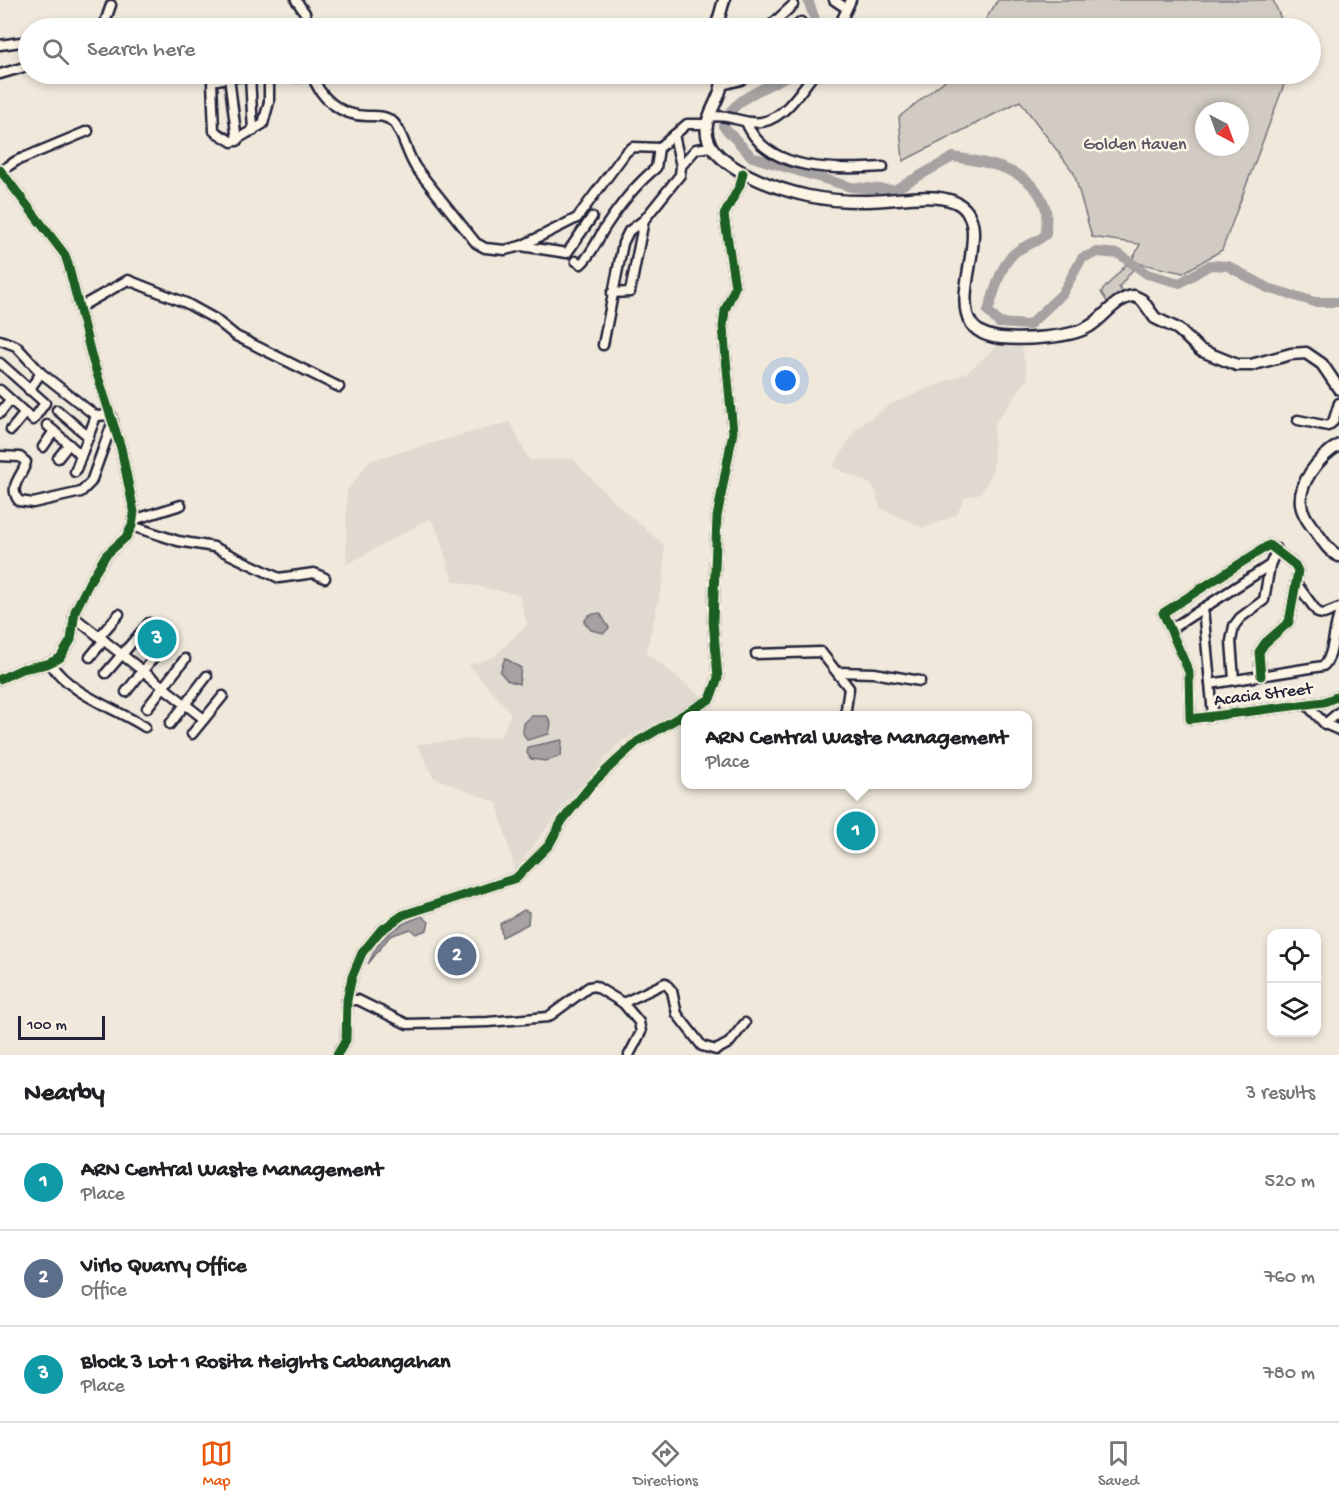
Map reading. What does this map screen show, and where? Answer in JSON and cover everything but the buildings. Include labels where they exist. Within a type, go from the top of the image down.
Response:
[{"type":"main road","points":[[719,18],[724,0]]},
{"type":"main road","points":[[719,84],[708,121],[711,147],[743,173],[799,196],[858,201],[938,199],[960,205],[969,216],[973,230],[965,304],[973,324],[991,336],[1011,338],[1077,332],[1090,326],[1121,300],[1134,296],[1142,300],[1155,318],[1178,329],[1194,346],[1208,354],[1245,366],[1306,353],[1322,364],[1339,389]]},
{"type":"main road","points":[[1339,445],[1315,468],[1304,484],[1300,499],[1307,521],[1328,549],[1339,556]]},
{"type":"street","points":[[296,0],[307,18]]},
{"type":"street","points":[[834,0],[848,4],[842,18]]},
{"type":"street","points":[[106,18],[111,5]]},
{"type":"street","points":[[779,18],[793,5]]},
{"type":"street","points":[[0,45],[18,42]]},
{"type":"street","points":[[0,74],[18,69]]},
{"type":"street","points":[[212,84],[214,131],[232,142],[263,124],[269,102],[269,84]]},
{"type":"street","points":[[231,84],[237,141]]},
{"type":"street","points":[[250,84],[253,131]]},
{"type":"street","points":[[316,84],[318,91],[329,102],[364,117],[384,117],[395,124],[407,154],[416,168],[476,243],[485,249],[505,250],[521,246],[577,218],[626,152],[633,147],[659,148]]},
{"type":"street","points":[[576,261],[581,264],[587,259],[604,229],[633,191],[656,168],[659,148],[687,124],[708,121],[721,115],[733,116],[746,122],[764,122],[777,116],[806,84]]},
{"type":"street","points":[[746,122],[762,147],[820,169],[884,167]]},
{"type":"street","points":[[0,679],[22,669],[50,663],[60,658],[71,640],[74,617],[106,555],[126,537],[133,523],[130,490],[112,418],[92,358],[65,255],[1,171],[16,161],[88,131]]},
{"type":"street","points":[[603,345],[623,243],[629,231],[644,220],[680,175],[681,166],[674,135]]},
{"type":"street","points":[[681,166],[696,149],[711,147]]},
{"type":"street","points":[[690,711],[710,699],[717,685],[713,621],[717,517],[733,432],[723,327],[725,310],[735,287],[724,215],[740,185],[743,173]]},
{"type":"street","points":[[521,246],[543,252],[567,253],[592,217]]},
{"type":"street","points":[[612,292],[630,292],[644,220]]},
{"type":"street","points":[[80,307],[128,280],[136,282],[186,303],[215,319],[236,336],[339,387]]},
{"type":"street","points":[[0,340],[16,346],[41,373],[96,416],[112,418]]},
{"type":"street","points":[[0,363],[45,403],[33,420],[0,390]]},
{"type":"street","points":[[29,390],[41,373]]},
{"type":"street","points":[[0,413],[10,400]]},
{"type":"street","points":[[1298,420],[1328,426],[1334,422],[1339,403]]},
{"type":"street","points":[[57,410],[89,437]]},
{"type":"street","points":[[11,430],[25,413]]},
{"type":"street","points":[[75,472],[96,416]]},
{"type":"street","points":[[0,456],[20,457],[26,462],[14,486],[18,501],[33,503],[70,496],[81,492],[91,482],[112,418]]},
{"type":"street","points":[[43,447],[50,428],[81,455]]},
{"type":"street","points":[[58,458],[69,444]]},
{"type":"street","points":[[133,523],[181,505]]},
{"type":"street","points":[[133,523],[178,541],[214,547],[279,578],[314,573],[325,578]]},
{"type":"street","points":[[1261,676],[1259,652],[1270,638],[1287,627],[1296,583],[1298,567],[1278,549],[1271,545],[1266,546],[1163,613],[1171,629],[1270,566]]},
{"type":"street","points":[[1234,680],[1232,631],[1238,620],[1264,600],[1270,566],[1278,549]]},
{"type":"street","points":[[1296,583],[1318,613],[1324,614],[1339,608]]},
{"type":"street","points":[[1203,608],[1213,715]]},
{"type":"street","points":[[90,657],[119,614]]},
{"type":"street","points":[[1210,684],[1323,666],[1331,656],[1333,635],[1339,615]]},
{"type":"street","points":[[74,617],[204,719]]},
{"type":"street","points":[[106,673],[149,623]]},
{"type":"street","name":"Acacia Street","points":[[1171,629],[1189,672],[1190,719],[1306,704],[1339,696]]},
{"type":"street","points":[[126,692],[165,643]]},
{"type":"street","points":[[756,654],[821,652],[849,688],[846,711]]},
{"type":"street","points":[[147,708],[185,659]]},
{"type":"street","points":[[50,663],[57,673],[88,695],[145,727]]},
{"type":"street","points":[[838,672],[874,673],[920,681]]},
{"type":"street","points":[[170,724],[207,676]]},
{"type":"street","points":[[192,734],[223,696]]},
{"type":"street","points":[[1306,704],[1325,724],[1339,730]]},
{"type":"street","points":[[1325,724],[1339,712]]},
{"type":"street","points":[[337,1055],[346,1041],[347,1000],[352,977],[362,953],[380,931],[403,915],[516,878],[532,865],[549,845],[562,821],[591,785],[637,742],[681,716]]},
{"type":"street","points":[[623,1003],[665,983],[672,991],[677,1014],[702,1046],[716,1050],[729,1043],[745,1023]]},
{"type":"street","points":[[347,1000],[358,1000],[399,1022],[416,1025],[548,1017],[589,987],[595,986],[623,1003],[639,1023],[641,1032],[629,1055]]},
{"type":"shaded area","points":[[997,341],[1021,341],[1028,379],[994,424],[993,471],[981,493],[965,497],[956,515],[924,528],[880,508],[876,491],[869,483],[833,467],[856,429],[889,405],[966,373],[994,349]]},
{"type":"shaded area","points":[[510,422],[529,460],[573,459],[615,503],[664,545],[664,577],[646,653],[702,697],[622,741],[566,802],[515,870],[497,803],[433,777],[417,744],[501,737],[511,713],[469,665],[494,657],[527,624],[519,595],[453,581],[437,530],[430,518],[346,565],[347,490],[371,460]]},
{"type":"shaded area","points":[[600,613],[609,628],[604,633],[591,630],[584,622],[589,615]]},
{"type":"shaded area","points":[[505,658],[521,668],[519,684],[507,680],[500,672]]},
{"type":"shaded area","points":[[532,716],[547,716],[551,723],[549,734],[527,740],[523,733],[524,723]]},
{"type":"shaded area","points":[[562,740],[561,756],[546,761],[531,759],[527,753],[528,747]]},
{"type":"shaded area","points":[[524,910],[529,912],[528,924],[502,937],[500,924]]},
{"type":"shaded area","points":[[422,916],[429,922],[427,930],[416,934],[410,929],[390,936],[368,964],[378,946],[389,933]]},
{"type":"green space","points":[[998,0],[1273,0],[1281,18],[986,18]]},
{"type":"green space","name":"Golden Haven","points":[[940,84],[1284,84],[1222,250],[1183,273],[1138,263],[1119,287],[1127,299],[1111,308],[1101,292],[1135,255],[1140,244],[1092,237],[1074,173],[1020,101],[903,161],[899,117]]},
{"type":"waterway","points":[[808,0],[814,18]]},
{"type":"waterway","points":[[772,84],[751,94],[733,108],[723,126],[752,157],[851,187],[894,190],[953,157],[1009,170],[1032,186],[1041,196],[1046,210],[1046,234],[1017,251],[1002,270],[988,311],[999,323],[1029,325],[1062,294],[1082,258],[1098,252],[1119,254],[1147,274],[1180,283],[1210,265],[1228,266],[1268,288],[1315,302],[1339,302]]},
{"type":"cycle path","points":[[0,170],[65,255],[92,358],[121,448],[134,512],[132,526],[126,537],[106,555],[90,581],[75,611],[71,640],[60,658],[47,664],[22,669],[0,679]]},
{"type":"cycle path","points":[[690,711],[710,699],[718,678],[713,621],[717,517],[733,432],[723,327],[725,310],[735,287],[724,215],[740,185],[743,173]]},
{"type":"cycle path","points":[[1261,676],[1259,652],[1265,643],[1289,622],[1298,571],[1295,565],[1269,545],[1163,613],[1189,672],[1190,719],[1324,702],[1339,696]]},
{"type":"cycle path","points":[[337,1055],[346,1040],[347,1000],[352,977],[362,953],[380,931],[403,915],[516,878],[549,845],[562,821],[591,785],[637,742],[681,716]]},
{"type":"place","name":"Block 3 Lot 1 Rosita Heights Cabangahan","points":[[157,639]]},
{"type":"place","name":"ARN Central Waste Management","points":[[856,831]]},
{"type":"place","name":"Virlo Quarry Office","points":[[457,956]]}]
